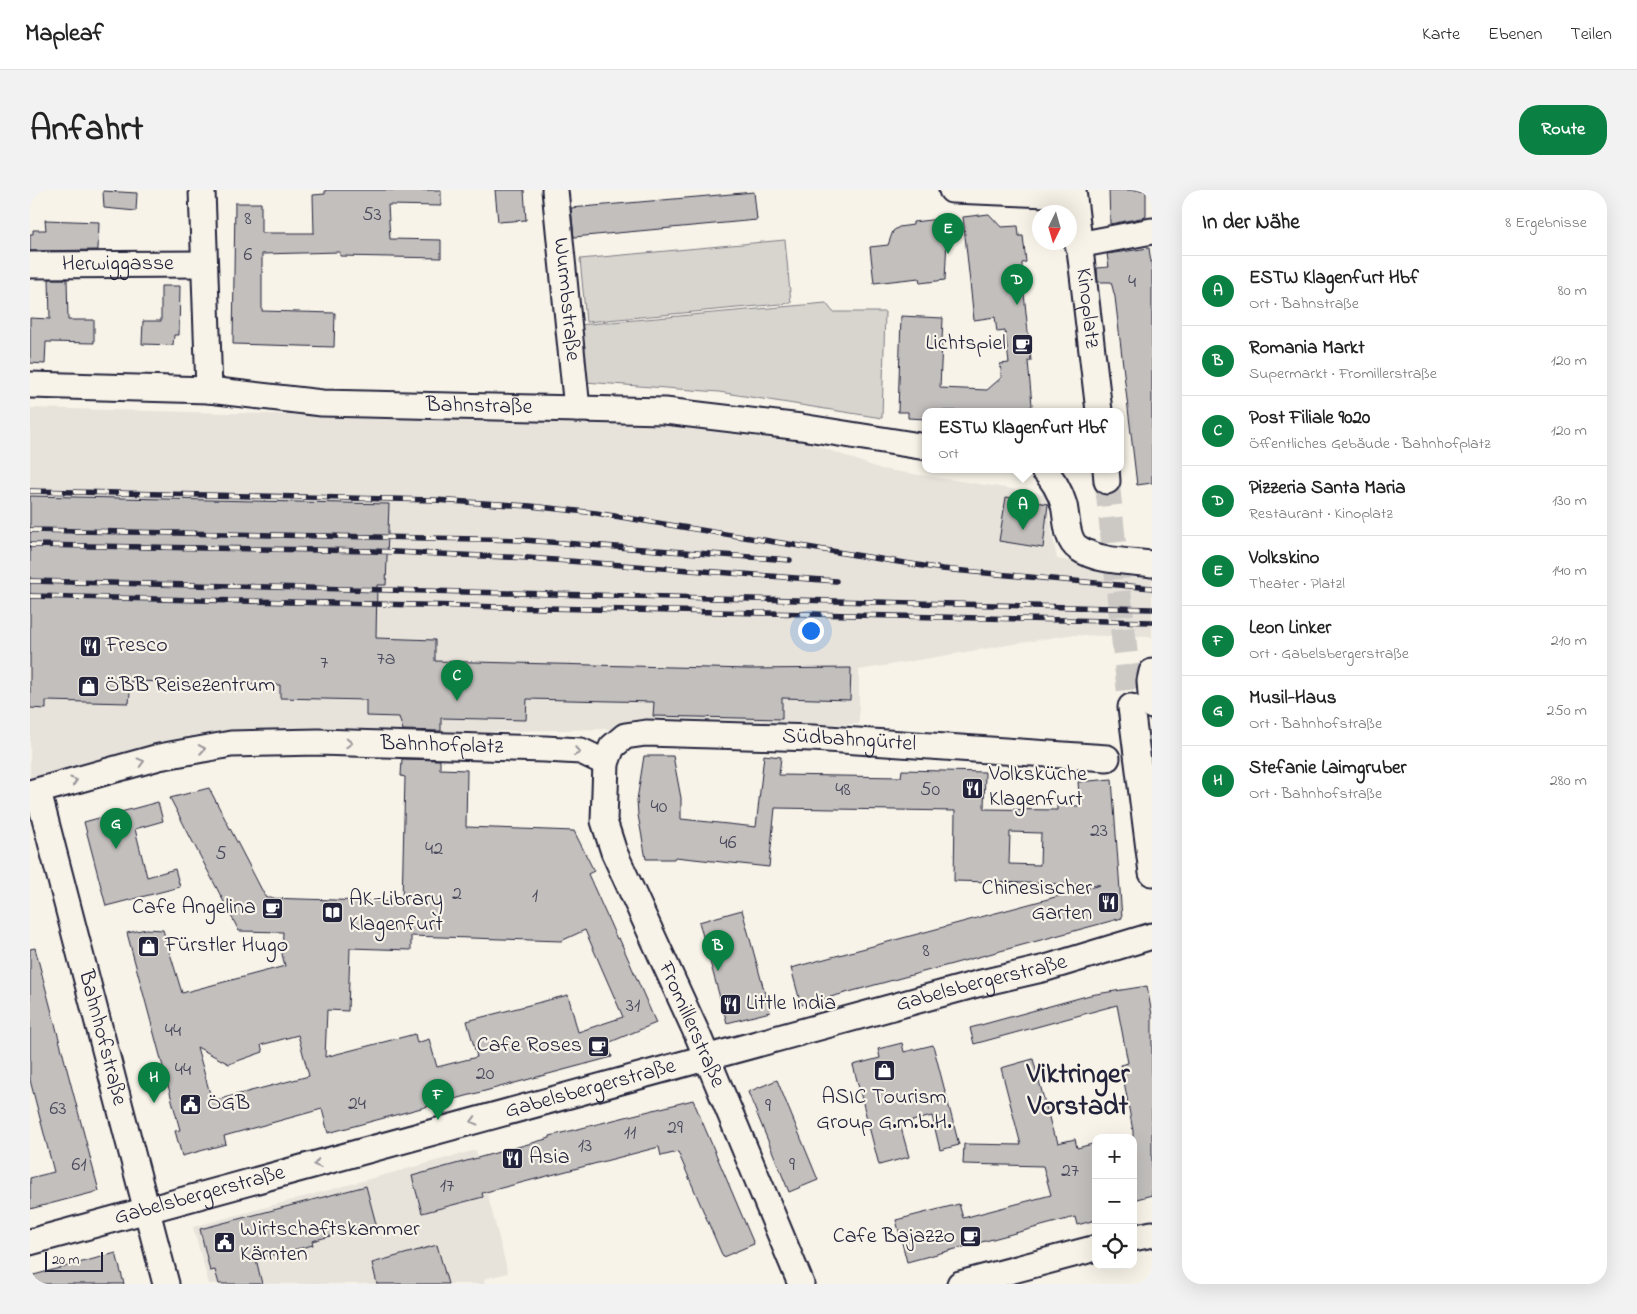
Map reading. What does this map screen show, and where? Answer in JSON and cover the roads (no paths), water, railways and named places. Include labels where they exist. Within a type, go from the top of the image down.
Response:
[{"type":"street","points":[[202,190],[209,390]]},
{"type":"street","name":"Wurmbstraße","points":[[555,190],[577,409]]},
{"type":"street","points":[[952,190],[1073,193]]},
{"type":"street","name":"Kinoplatz","points":[[1073,193],[1098,401]]},
{"type":"street","points":[[1078,245],[1152,231]]},
{"type":"street","name":"Herwiggasse","points":[[30,265],[204,264]]},
{"type":"street","name":"Bahnstraße","points":[[30,385],[209,390],[322,402],[702,414],[922,446]]},
{"type":"street","points":[[1046,473],[1058,490],[1064,505],[1071,539],[1076,547],[1100,557],[1152,564]]},
{"type":"street","points":[[1152,672],[1142,706],[1152,873]]},
{"type":"street","name":"Südbahngürtel","points":[[606,763],[612,747],[625,736],[646,734],[813,738],[1107,758]]},
{"type":"street","name":"Bahnhofplatz","points":[[34,792],[173,754],[231,744],[274,743],[545,749],[580,751],[606,763]]},
{"type":"street","name":"Fromillerstraße","points":[[606,763],[604,821],[614,852],[706,1058],[801,1284]]},
{"type":"street","name":"Bahnhofstraße","points":[[34,792],[166,1284]]},
{"type":"street","name":"Gabelsbergerstraße","points":[[30,1242],[706,1058],[1046,968],[1152,936]]},
{"type":"street","points":[[1137,1237],[1152,1234]]},
{"type":"street","points":[[960,1284],[1092,1249]]},
{"type":"tunnel","points":[[1107,481],[1131,707]]},
{"type":"railway","points":[[30,491],[434,500],[530,506],[596,513],[942,569],[1152,588]]},
{"type":"railway","points":[[30,530],[523,540],[790,560]]},
{"type":"railway","points":[[30,545],[373,551],[528,558],[836,581]]},
{"type":"railway","points":[[30,581],[1152,609]]},
{"type":"railway","points":[[30,596],[1152,622]]},
{"type":"place","name":"Volkskino","points":[[948,254]]},
{"type":"place","name":"Pizzeria Santa Maria","points":[[1017,305]]},
{"type":"place","name":"Lichtspiel","points":[[1022,344]]},
{"type":"place","name":"ESTW Klagenfurt Hbf","points":[[1023,530]]},
{"type":"place","name":"Fresco","points":[[90,646]]},
{"type":"place","name":"ÖBB Reisezentrum","points":[[89,686]]},
{"type":"place","name":"Post Filiale 9020","points":[[457,701]]},
{"type":"place","name":"Volksküche Klagenfurt","points":[[973,788]]},
{"type":"place","name":"Musil-Haus","points":[[116,849]]},
{"type":"place","name":"Chinesischer Garten","points":[[1108,902]]},
{"type":"place","name":"Cafe Angelina","points":[[272,908]]},
{"type":"place","name":"AK-Library Klagenfurt","points":[[333,913]]},
{"type":"place","name":"Fürstler Hugo","points":[[149,946]]},
{"type":"place","name":"Romania Markt","points":[[718,971]]},
{"type":"place","name":"Little India","points":[[730,1004]]},
{"type":"place","name":"Cafe Roses","points":[[598,1046]]},
{"type":"place","name":"ASIC Tourism Group G.m.b.H.","points":[[884,1070]]},
{"type":"place","name":"Stefanie Laimgruber","points":[[154,1103]]},
{"type":"place","name":"ÖGB","points":[[191,1104]]},
{"type":"place","name":"Leon Linker","points":[[438,1120]]},
{"type":"place","name":"Asia","points":[[513,1158]]},
{"type":"place","name":"Cafe Bajazzo","points":[[971,1237]]},
{"type":"place","name":"Wirtschaftskammer Kärnten","points":[[224,1243]]},
{"type":"district","name":"Viktringer Vorstadt","points":[[1078,1091]]}]
